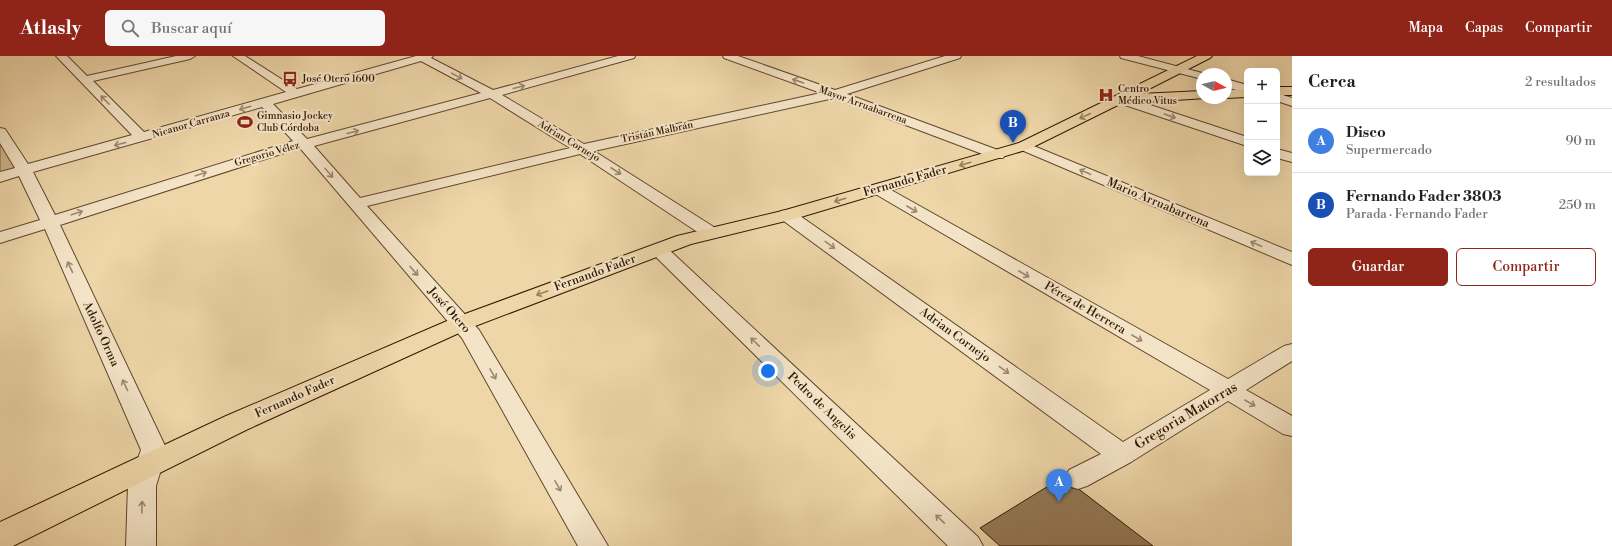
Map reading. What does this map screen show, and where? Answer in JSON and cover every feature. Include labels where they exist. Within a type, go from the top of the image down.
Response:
[{"type":"main road","name":"Fernando Fader","points":[[0,537],[236,424],[462,323],[659,250],[711,233],[787,215],[998,155],[1024,146],[1206,56]]},
{"type":"main road","points":[[1280,91],[1292,90]]},
{"type":"main road","points":[[1232,94],[1244,93]]},
{"type":"main road","points":[[1120,99],[1196,95]]},
{"type":"street","points":[[61,56],[142,138]]},
{"type":"street","points":[[84,80],[190,56]]},
{"type":"street","points":[[238,56],[296,94]]},
{"type":"street","points":[[393,56],[406,62]]},
{"type":"street","name":"Gregorio Vélez","points":[[0,238],[281,149],[319,141],[630,56]]},
{"type":"street","name":"Mayor Arruabarrena","points":[[728,56],[998,155]]},
{"type":"street","name":"Tristán Malbrán","points":[[357,204],[582,149],[835,94],[956,56]]},
{"type":"street","points":[[1125,56],[1196,74]]},
{"type":"street","name":"Nicanor Carranza","points":[[0,177],[425,57]]},
{"type":"street","name":"Adrian Cornejo","points":[[425,57],[492,94],[582,149],[711,233]]},
{"type":"street","points":[[918,58],[936,63]]},
{"type":"street","points":[[1232,85],[1244,88]]},
{"type":"street","points":[[1280,98],[1292,102]]},
{"type":"street","points":[[1120,99],[1244,141]]},
{"type":"street","name":"José Otero","points":[[265,103],[304,144],[471,335],[593,546]]},
{"type":"street","name":"Adolfo Orma","points":[[0,132],[24,170],[50,222],[154,450],[142,486],[140,546]]},
{"type":"street","name":"Mario Arruabarrena","points":[[1024,146],[1292,259]]},
{"type":"street","points":[[1280,154],[1292,158]]},
{"type":"street","name":"Pérez de Herrera","points":[[878,189],[1292,427]]},
{"type":"street","name":"Adrian Cornejo","points":[[787,215],[1122,455]]},
{"type":"street","name":"Pedro de Angelis","points":[[659,250],[968,546]]},
{"type":"street","name":"Gregoria Matorras","points":[[1078,478],[1122,455],[1292,351]]},
{"type":"shaded area","points":[[0,132],[24,170],[0,177]]},
{"type":"building","points":[[1063,477],[1069,487],[1080,490],[1153,546],[1000,546],[980,528]]},
{"type":"place","name":"José Otero 1600","points":[[290,79]]},
{"type":"place","name":"Centro Médico Vitus","points":[[1106,95]]},
{"type":"place","name":"Gimnasio Jockey Club Córdoba","points":[[245,122]]},
{"type":"place","name":"Fernando Fader 3803","points":[[1013,143]]},
{"type":"place","name":"Disco","points":[[1059,502]]}]
